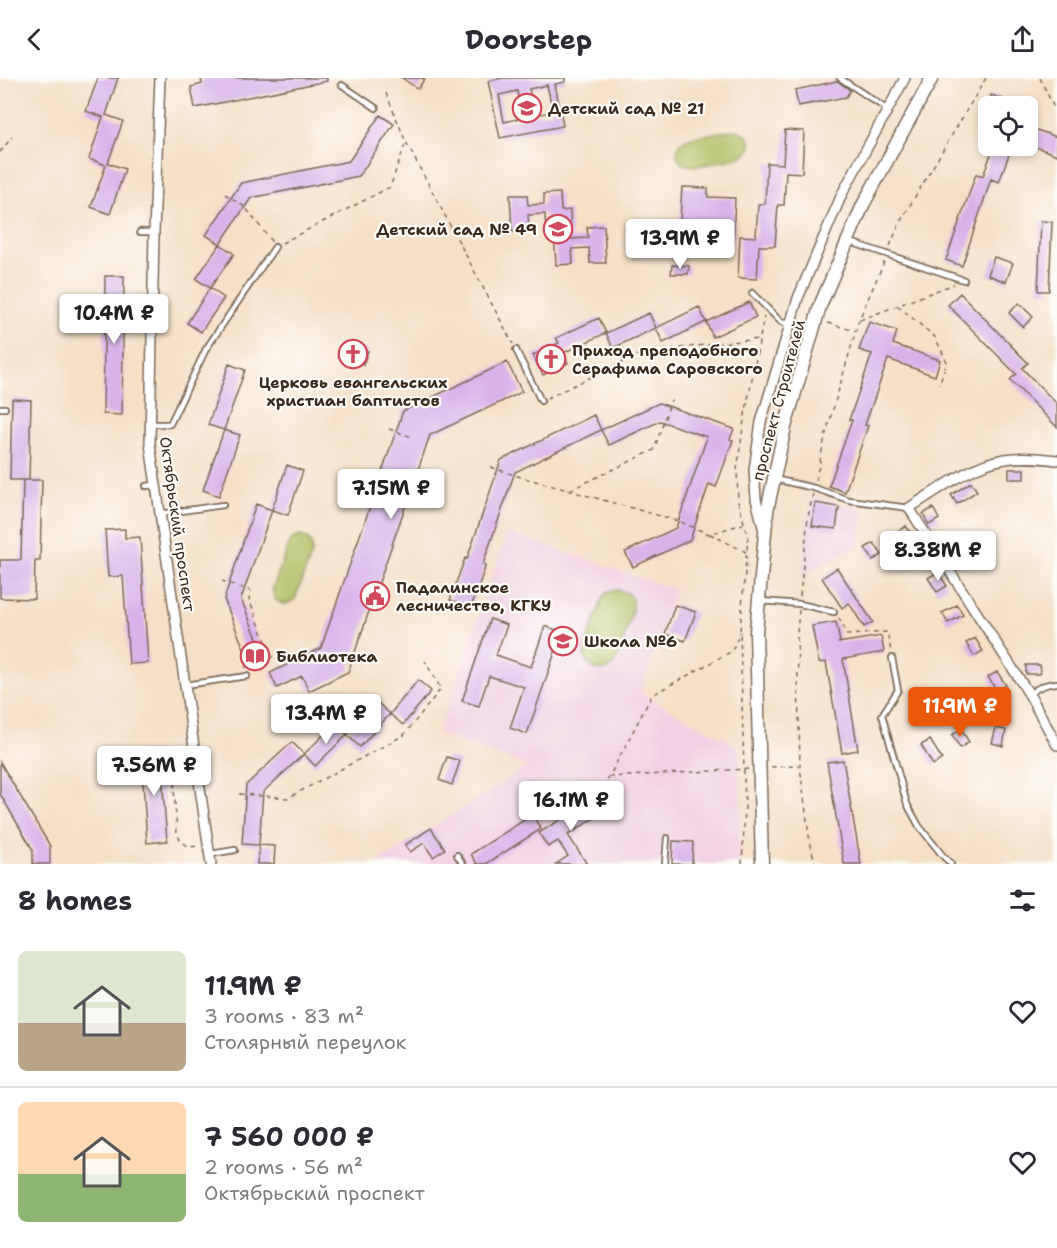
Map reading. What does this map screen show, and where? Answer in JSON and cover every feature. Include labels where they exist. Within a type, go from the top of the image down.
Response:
[{"type":"street","name":"Октябрьский проспект","points":[[160,78],[154,232],[151,485],[160,514],[210,859]]},
{"type":"street","points":[[765,535],[756,499],[754,470],[761,422],[798,298],[842,194],[905,78]]},
{"type":"street","name":"проспект Строителей","points":[[762,864],[756,632],[767,511],[785,427],[820,306],[863,205],[932,78]]},
{"type":"street","points":[[1057,460],[1027,457],[1004,459],[975,468],[909,508],[1029,694],[1057,745]]},
{"type":"lane","points":[[840,78],[888,110]]},
{"type":"lane","points":[[342,85],[376,108]]},
{"type":"lane","points":[[140,232],[154,232]]},
{"type":"lane","points":[[848,241],[964,280]]},
{"type":"lane","points":[[151,424],[170,424],[206,349],[275,247]]},
{"type":"lane","points":[[752,293],[781,322],[790,325]]},
{"type":"lane","points":[[516,350],[541,401]]},
{"type":"lane","points":[[774,479],[814,488],[849,500],[909,508]]},
{"type":"lane","points":[[160,514],[223,505]]},
{"type":"lane","points":[[759,600],[800,604],[834,612]]},
{"type":"lane","points":[[892,658],[898,690],[882,715],[907,804],[919,826],[951,864]]},
{"type":"lane","points":[[185,685],[247,676]]},
{"type":"lane","points":[[1029,694],[1038,687],[1057,683]]},
{"type":"lane","points":[[665,864],[666,838]]},
{"type":"lane","points":[[210,859],[235,850]]},
{"type":"lane","points":[[457,855],[463,864]]},
{"type":"path","points":[[815,864],[800,766],[797,633],[808,517],[825,437],[859,320],[900,222],[986,78]]},
{"type":"path","points":[[1040,78],[1057,114]]},
{"type":"path","points":[[386,93],[406,142],[516,350]]},
{"type":"path","points":[[0,152],[12,137]]},
{"type":"path","points":[[225,194],[245,207],[275,247],[390,187],[406,142]]},
{"type":"path","points":[[859,320],[964,280]]},
{"type":"path","points":[[897,306],[935,337],[947,362],[939,384]]},
{"type":"path","points":[[742,864],[745,808],[740,631],[748,537],[738,501],[737,470],[766,307]]},
{"type":"path","points":[[541,401],[645,351],[760,339]]},
{"type":"path","points":[[569,490],[654,450],[671,400]]},
{"type":"path","points":[[389,429],[412,437]]},
{"type":"path","points":[[492,467],[694,526],[747,552]]},
{"type":"path","points":[[709,534],[744,524]]},
{"type":"path","points":[[222,581],[251,591],[249,598],[272,657],[244,668]]},
{"type":"path","points":[[834,612],[842,621],[847,635],[887,632],[892,658]]},
{"type":"path","points":[[599,796],[652,695],[732,651],[740,631]]},
{"type":"path","points":[[239,794],[288,798],[404,735],[441,689],[425,661]]},
{"type":"path","points":[[609,777],[800,766]]},
{"type":"path","points":[[189,848],[181,842],[177,834],[174,787],[180,773],[197,770]]},
{"type":"shaded area","points":[[812,496],[863,510],[859,544],[802,575],[808,517]]},
{"type":"shaded area","points":[[507,532],[675,590],[640,693],[739,747],[741,807],[738,864],[376,864],[528,766],[438,734]]},
{"type":"green space","points":[[734,130],[750,139],[748,151],[741,157],[693,166],[682,163],[679,159],[677,149],[683,141],[700,135]]},
{"type":"green space","points":[[300,536],[310,542],[312,553],[295,599],[283,604],[274,597],[273,588],[290,541]]},
{"type":"green space","points":[[615,590],[630,596],[633,608],[616,661],[609,668],[598,670],[589,665],[586,660],[585,648],[603,597],[606,593]]},
{"type":"building","points":[[98,78],[118,78],[106,115],[123,121],[108,163],[125,169],[110,214],[91,207],[106,165],[89,159],[103,117],[86,111]]},
{"type":"building","points":[[327,78],[327,81],[195,108],[191,87],[202,84],[201,79]]},
{"type":"building","points":[[402,78],[425,78],[418,89]]},
{"type":"building","name":"Детский сад № 21","points":[[503,78],[565,78],[565,82],[555,84],[563,126],[500,138],[488,81]],"holes":[[[547,85],[553,112],[535,115],[529,89]],[[517,91],[522,118],[504,122],[499,95]]]},
{"type":"building","points":[[837,81],[850,90],[846,97],[798,106],[795,90]]},
{"type":"building","points":[[380,115],[394,124],[359,176],[251,198],[220,244],[206,235],[241,183],[349,161]]},
{"type":"building","points":[[785,130],[804,131],[802,173],[786,172],[784,205],[778,205],[775,246],[759,246],[757,279],[738,278],[740,236],[756,237],[758,204],[765,204],[767,163],[783,164]]},
{"type":"building","points":[[1038,130],[1057,137],[1057,155],[1038,148]]},
{"type":"building","points":[[990,156],[1008,156],[999,182],[991,179],[962,266],[946,260],[976,174],[983,176]]},
{"type":"building","points":[[682,187],[708,188],[708,197],[735,198],[733,241],[679,238]]},
{"type":"building","name":"Детский сад № 49","points":[[560,193],[561,211],[570,210],[571,239],[588,238],[587,227],[604,226],[606,263],[590,263],[589,248],[572,249],[573,264],[556,265],[554,229],[546,230],[545,214],[528,215],[529,231],[512,232],[510,195],[527,195],[528,205],[544,204],[544,194]]},
{"type":"building","points":[[1041,221],[1052,222],[1049,291],[1038,291]]},
{"type":"building","points":[[220,244],[234,254],[210,288],[196,279]]},
{"type":"building","points":[[994,257],[1013,263],[1006,282],[988,275]]},
{"type":"building","points":[[672,265],[689,266],[688,274],[671,274]]},
{"type":"building","points":[[105,276],[124,276],[122,415],[103,414]]},
{"type":"building","points":[[210,288],[224,298],[201,332],[187,323]]},
{"type":"building","points":[[960,293],[1028,363],[1022,368],[1057,404],[1057,427],[1010,380],[1016,374],[948,305]]},
{"type":"building","points":[[749,302],[756,317],[713,337],[706,322]]},
{"type":"building","points":[[1019,303],[1033,317],[1023,327],[1009,313]]},
{"type":"building","points":[[699,307],[706,322],[663,343],[656,328]]},
{"type":"building","points":[[649,313],[656,328],[613,348],[606,333]]},
{"type":"building","points":[[599,318],[606,333],[563,353],[568,363],[543,375],[533,355],[559,343],[556,338]]},
{"type":"building","points":[[869,322],[897,331],[893,344],[940,360],[935,376],[888,359],[845,492],[829,486],[872,354],[859,350]]},
{"type":"building","name":"Церковь евангельских христиан баптистов","points":[[343,343],[368,351],[363,365],[338,356]]},
{"type":"building","points":[[507,362],[522,392],[430,435],[348,672],[309,691],[302,676],[277,688],[270,673],[321,648],[403,411]]},
{"type":"building","points":[[229,364],[245,370],[224,430],[208,425]]},
{"type":"building","points":[[12,399],[31,400],[29,480],[10,480]]},
{"type":"building","points":[[659,403],[734,429],[730,439],[733,440],[716,487],[709,484],[690,540],[633,567],[625,552],[676,528],[707,437],[660,421],[609,445],[601,430]]},
{"type":"building","points":[[594,415],[601,430],[515,472],[483,564],[486,565],[471,607],[450,600],[465,558],[467,559],[501,460]]},
{"type":"building","points":[[224,430],[240,435],[219,496],[203,490]]},
{"type":"building","points":[[287,465],[303,471],[288,515],[272,510]]},
{"type":"building","points":[[1009,469],[1024,469],[1024,479],[1009,479]]},
{"type":"building","points":[[23,480],[42,480],[40,561],[35,561],[34,599],[0,598],[0,560],[21,560]]},
{"type":"building","points":[[971,482],[977,491],[957,504],[951,495]]},
{"type":"building","points":[[815,503],[839,507],[836,529],[812,526]]},
{"type":"building","points":[[256,504],[272,510],[241,599],[263,653],[248,659],[224,599]]},
{"type":"building","points":[[933,508],[939,519],[929,525],[923,514]]},
{"type":"building","points":[[906,526],[915,540],[905,546],[896,532]]},
{"type":"building","points":[[125,529],[125,538],[140,537],[148,663],[129,664],[123,576],[108,577],[105,530]]},
{"type":"building","points":[[874,543],[882,555],[873,560],[865,548]]},
{"type":"building","points":[[837,568],[873,622],[864,627],[849,603],[842,608],[822,578]]},
{"type":"building","points":[[938,572],[947,586],[937,592],[928,578]]},
{"type":"building","points":[[675,605],[696,612],[685,641],[665,634]]},
{"type":"building","points":[[957,605],[963,615],[948,623],[942,613]]},
{"type":"building","points":[[490,619],[507,625],[496,655],[531,667],[545,626],[562,632],[527,734],[510,728],[524,687],[489,676],[479,706],[462,701]]},
{"type":"building","points":[[836,622],[840,642],[838,643],[881,636],[884,652],[843,659],[858,750],[842,753],[826,662],[819,663],[812,626]]},
{"type":"building","points":[[975,638],[983,651],[974,656],[966,643]]},
{"type":"building","points":[[1026,665],[1040,665],[1040,674],[1026,674]]},
{"type":"building","points":[[997,672],[1006,685],[997,691],[988,677]]},
{"type":"building","points":[[418,680],[431,691],[403,725],[390,714]]},
{"type":"building","points":[[378,703],[390,714],[360,747],[347,735]]},
{"type":"building","points":[[336,723],[347,735],[315,766],[304,754]]},
{"type":"building","points":[[996,728],[1006,730],[1003,746],[992,743]]},
{"type":"building","points":[[961,729],[969,742],[960,748],[952,735]]},
{"type":"building","points":[[930,740],[942,759],[933,765],[921,745]]},
{"type":"building","points":[[292,742],[304,754],[263,792],[259,845],[242,844],[246,785]]},
{"type":"building","points":[[160,751],[167,841],[147,843],[141,752]]},
{"type":"building","points":[[447,757],[460,761],[452,785],[439,780]]},
{"type":"building","points":[[843,760],[861,864],[844,864],[827,762]]},
{"type":"building","points":[[0,762],[50,846],[50,864],[33,864],[33,850],[0,794]]},
{"type":"building","points":[[593,799],[602,813],[568,835],[587,864],[556,864],[568,856],[558,841],[548,847],[539,833]]},
{"type":"building","points":[[532,815],[541,829],[486,864],[477,864],[471,854]]},
{"type":"building","points":[[431,828],[445,849],[433,857],[424,843],[410,852],[405,845]]},
{"type":"building","points":[[673,841],[693,842],[692,864],[672,864]]},
{"type":"building","points":[[259,845],[275,846],[274,864],[257,864]]},
{"type":"place","name":"Детский сад № 21","points":[[527,108]]},
{"type":"place","name":"Детский сад № 49","points":[[558,229]]},
{"type":"place","name":"Церковь евангельских христиан баптистов","points":[[353,354]]},
{"type":"place","name":"Приход преподобного Серафима Саровского","points":[[551,359]]},
{"type":"place","name":"Падалинское лесничество, КГКУ","points":[[375,596]]},
{"type":"place","name":"Школа №6","points":[[563,641]]},
{"type":"place","name":"Библиотека","points":[[255,656]]}]
